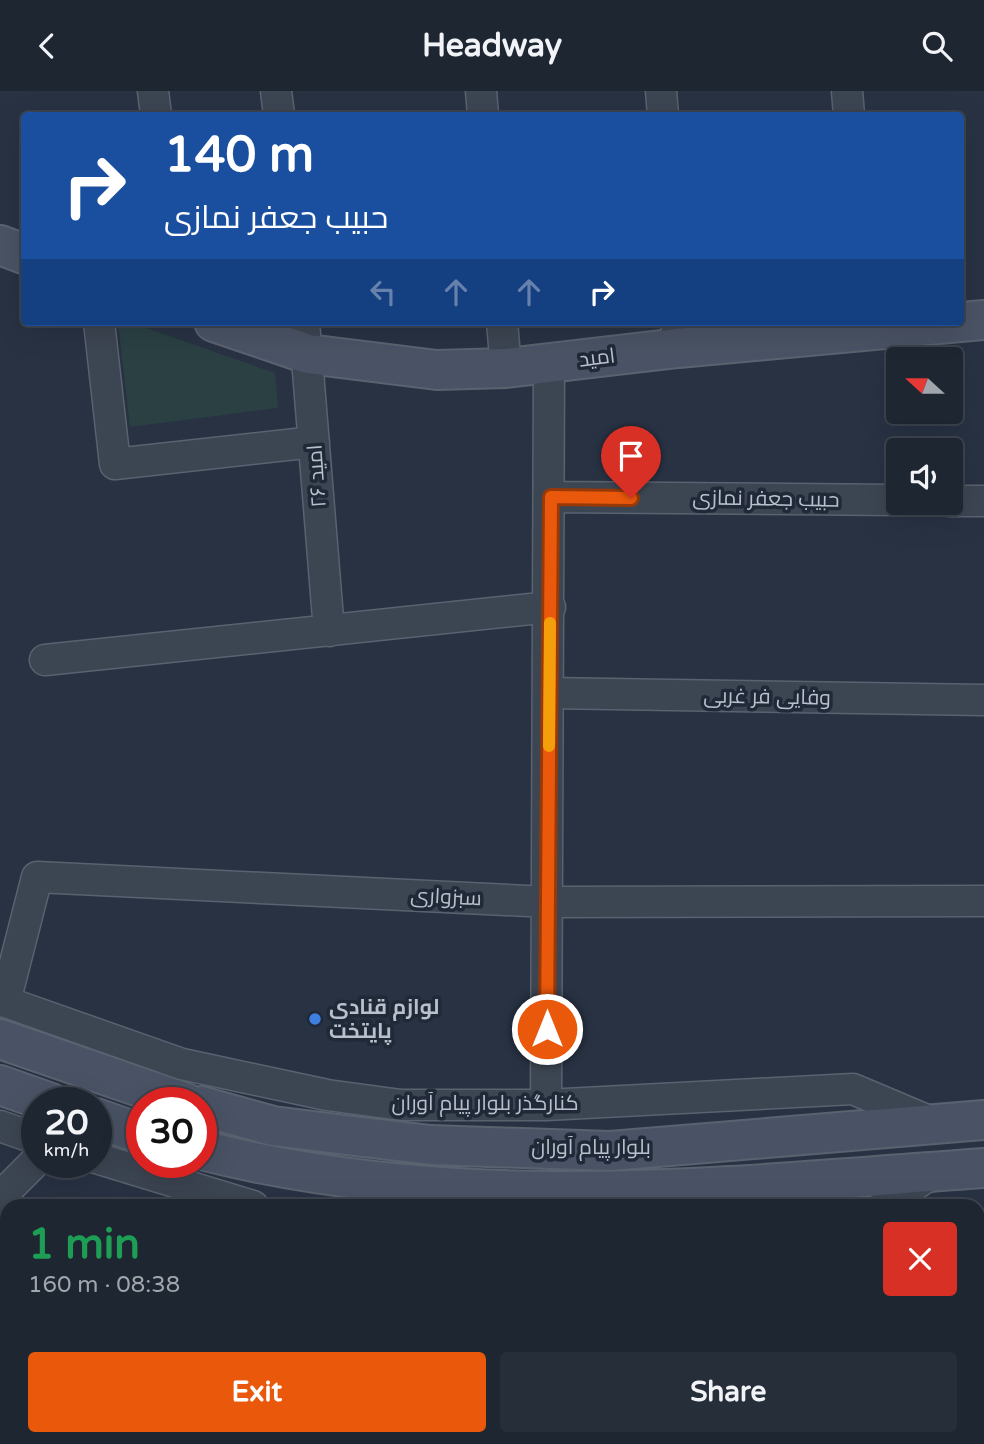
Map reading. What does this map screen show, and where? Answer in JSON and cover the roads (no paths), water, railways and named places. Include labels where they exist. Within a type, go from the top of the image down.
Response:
[{"type":"main road","points":[[0,245],[21,253]]},
{"type":"main road","name":"امید","points":[[964,321],[984,320]]},
{"type":"main road","name":"امید","points":[[237,326],[306,338],[438,370],[549,364],[677,335],[867,326]]},
{"type":"main road","points":[[0,1039],[140,1087]]},
{"type":"main road","points":[[0,1085],[21,1092]]},
{"type":"main road","name":"بلوار پیام آوران","points":[[217,1111],[273,1126],[418,1143],[610,1151],[984,1120]]},
{"type":"main road","name":"بلوار پیام آوران","points":[[217,1154],[263,1165],[359,1181],[481,1190],[619,1193],[984,1168]]},
{"type":"street","points":[[153,91],[156,112]]},
{"type":"street","points":[[276,91],[279,112]]},
{"type":"street","points":[[481,91],[483,112]]},
{"type":"street","points":[[661,91],[663,112]]},
{"type":"street","points":[[847,91],[849,112]]},
{"type":"street","points":[[99,326],[115,464],[314,442]]},
{"type":"street","points":[[502,326],[506,368]]},
{"type":"street","name":"امید ۲۶","points":[[306,338],[329,631]]},
{"type":"street","points":[[546,1105],[551,497],[549,364]]},
{"type":"street","name":"حبیب جعفر نمازی","points":[[551,497],[886,500]]},
{"type":"street","points":[[963,501],[984,501]]},
{"type":"street","points":[[45,660],[550,607]]},
{"type":"street","name":"وفایی فر غربی","points":[[549,693],[984,701]]},
{"type":"street","name":"سبزواری","points":[[2,1001],[37,877],[548,902],[984,901]]},
{"type":"street","name":"کنارگذر بلوار پیام آوران","points":[[2,1001],[182,1064],[327,1095],[401,1105],[546,1105],[853,1089],[936,1124]]},
{"type":"street","points":[[0,1126],[21,1133]]},
{"type":"street","points":[[112,1163],[229,1199]]},
{"type":"street","points":[[894,1199],[936,1171]]},
{"type":"street","points":[[0,1197],[21,1176]]},
{"type":"place","name":"لوازم قنادی پایتخت","points":[[315,1019]]}]
